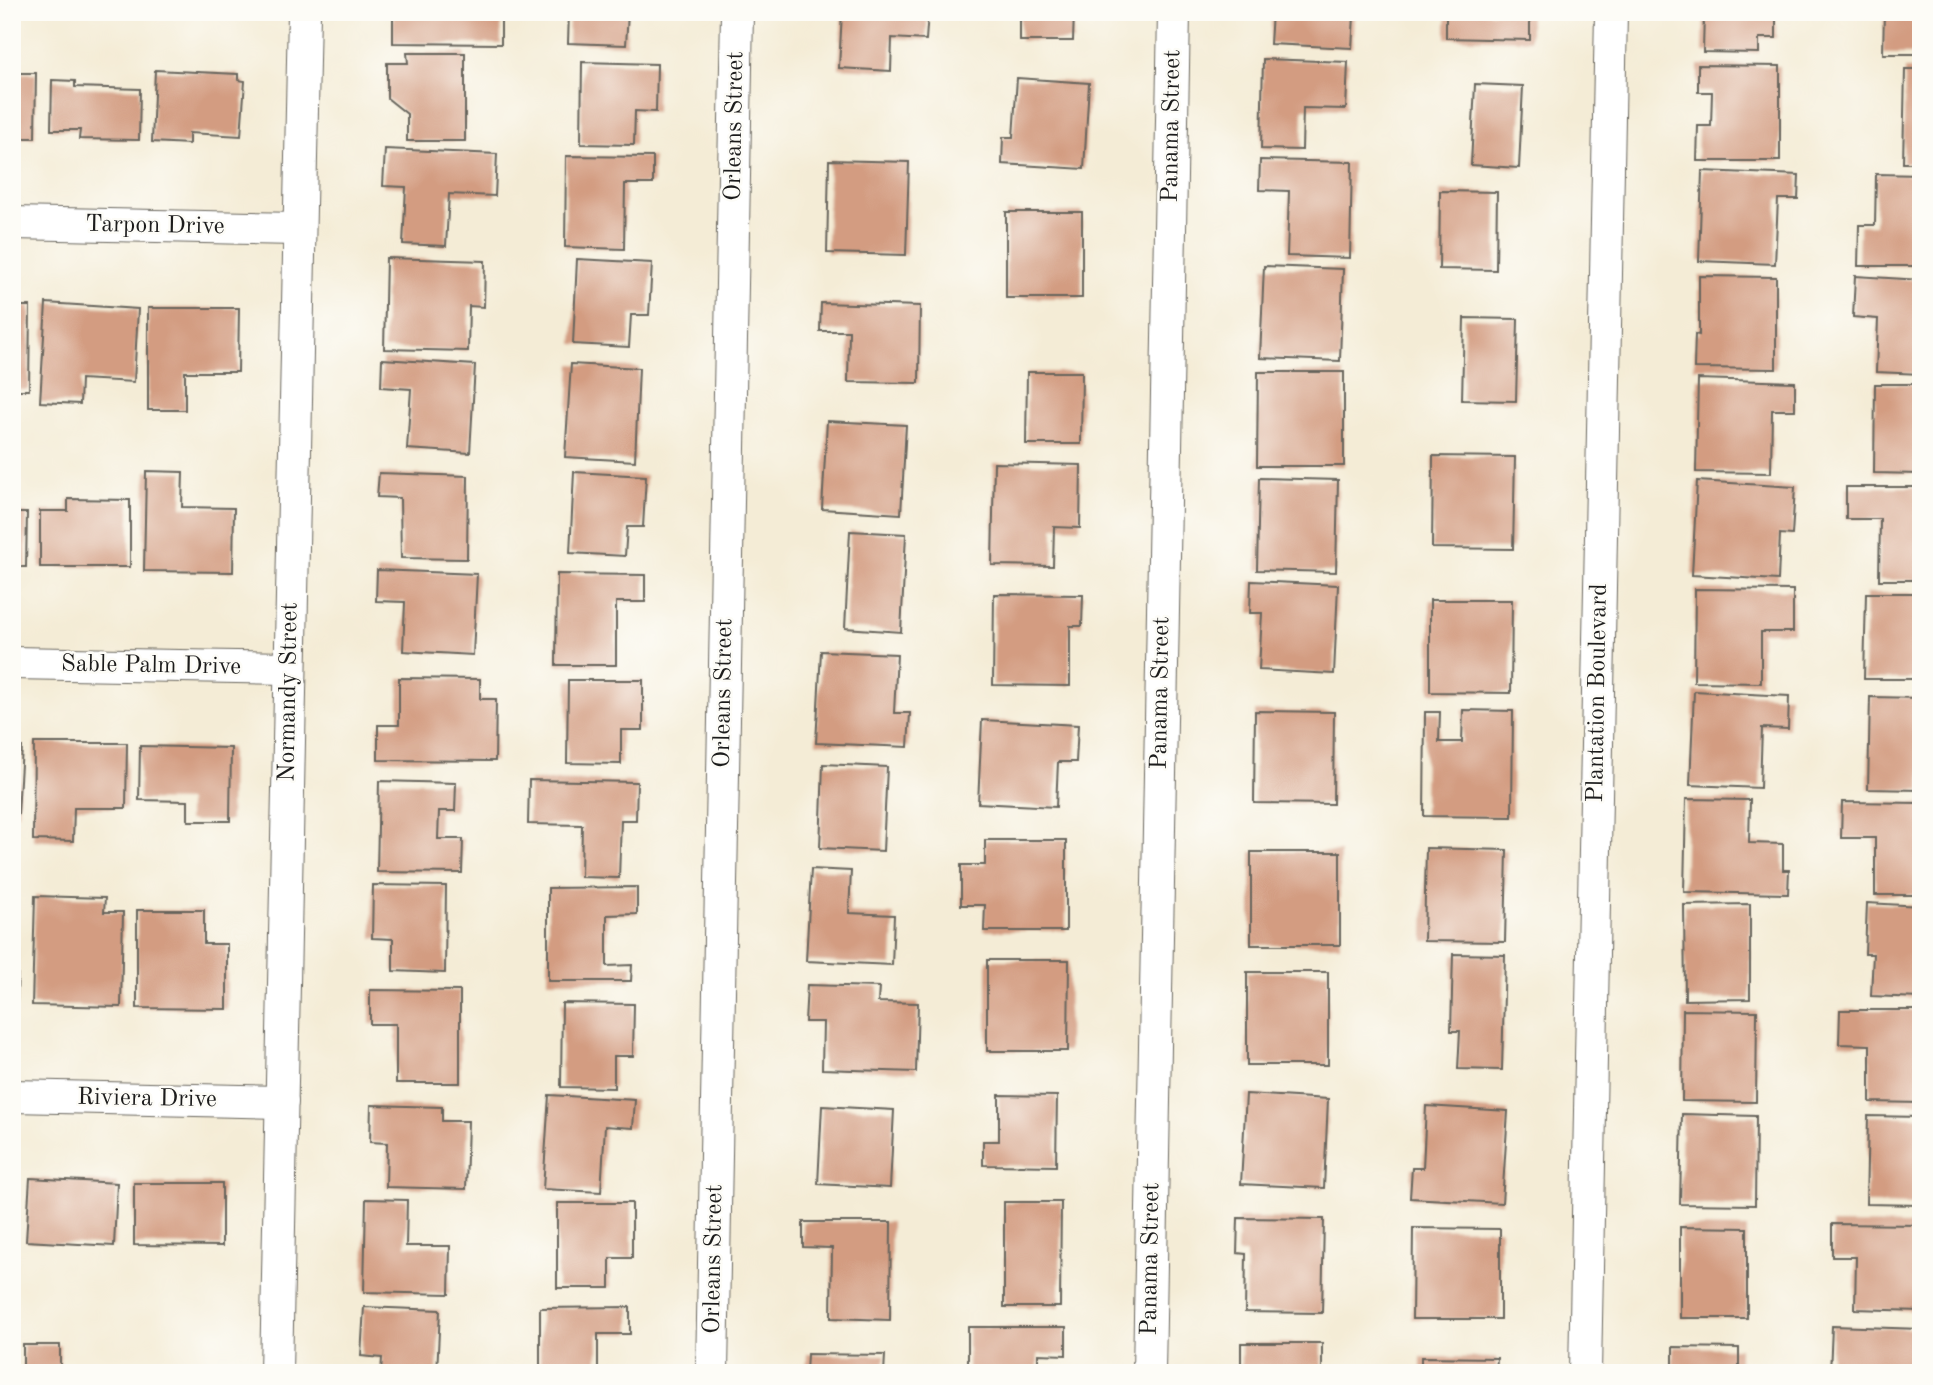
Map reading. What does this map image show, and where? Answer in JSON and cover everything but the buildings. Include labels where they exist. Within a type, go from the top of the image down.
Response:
[{"type":"street","name":"Normandy Street","points":[[276,1373],[304,12]]},
{"type":"street","name":"Orleans Street","points":[[712,1373],[737,12]]},
{"type":"street","name":"Panama Street","points":[[1149,1373],[1174,12]]},
{"type":"street","name":"Plantation Boulevard","points":[[1585,1373],[1611,12]]},
{"type":"street","name":"Tarpon Drive","points":[[12,223],[299,229]]},
{"type":"street","name":"Sable Palm Drive","points":[[12,663],[289,668]]},
{"type":"street","name":"Riviera Drive","points":[[12,1096],[282,1102]]}]
